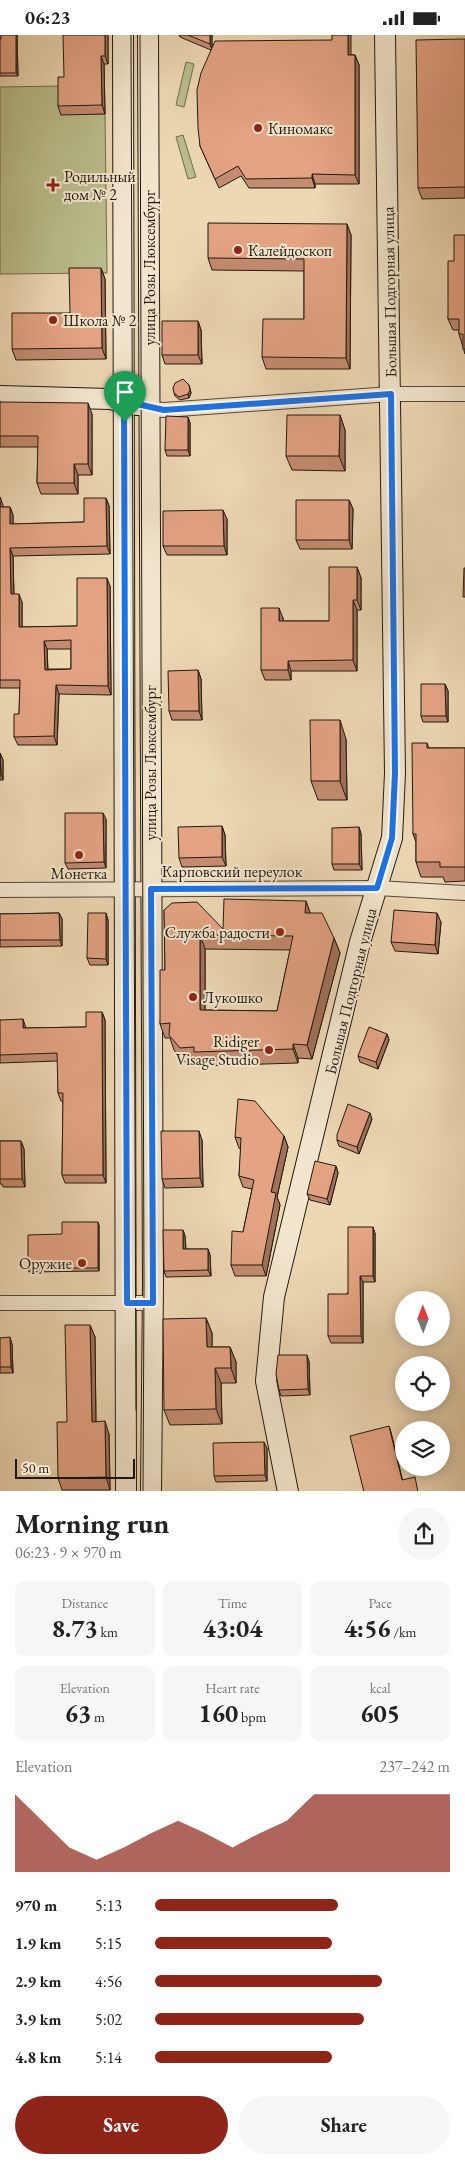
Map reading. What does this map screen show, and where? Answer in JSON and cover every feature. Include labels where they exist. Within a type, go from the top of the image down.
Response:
[{"type":"main road","name":"улица Розы Люксембург","points":[[123,35],[126,1491]]},
{"type":"main road","name":"улица Розы Люксембург","points":[[148,35],[153,1303],[151,1491]]},
{"type":"main road","name":"Большая Подгорная улица","points":[[288,1491],[266,1381],[274,1297],[360,942],[392,838],[395,773],[385,35]]},
{"type":"main road","points":[[0,395],[124,401],[149,409]]},
{"type":"street","points":[[149,409],[164,410],[391,394],[465,394]]},
{"type":"street","name":"Карповский переулок","points":[[0,889],[377,888],[465,893]]},
{"type":"street","points":[[0,1303],[153,1303]]},
{"type":"green space","points":[[186,62],[194,64],[184,107],[176,105]]},
{"type":"green space","name":"Родильный дом № 2","points":[[61,86],[105,114],[107,273],[0,274],[0,87]]},
{"type":"green space","points":[[183,135],[196,177],[188,179],[176,137]]},
{"type":"building","points":[[1,35],[16,35],[16,73],[0,73]]},
{"type":"building","points":[[63,35],[105,35],[105,56],[101,56],[102,105],[58,106],[58,77],[64,77]]},
{"type":"building","points":[[188,35],[210,35],[210,44]]},
{"type":"building","name":"Киномакс","points":[[332,35],[348,35],[348,55],[355,55],[355,175],[312,174],[312,178],[246,179],[238,166],[215,179],[200,146],[197,90],[201,73],[215,41],[332,40]]},
{"type":"building","points":[[465,39],[465,187],[418,188],[416,40]]},
{"type":"building","points":[[208,223],[347,224],[346,358],[262,357],[263,319],[304,319],[304,259],[208,258]]},
{"type":"building","points":[[454,235],[465,235],[465,349],[463,349],[463,334],[459,334],[459,319],[448,319],[448,261],[454,261]]},
{"type":"building","points":[[69,268],[101,268],[102,348],[12,349],[12,313],[70,313]]},
{"type":"building","points":[[162,321],[198,321],[198,355],[162,355]]},
{"type":"building","points":[[183,379],[189,385],[190,390],[188,394],[179,397],[174,393],[173,388],[175,383]]},
{"type":"building","points":[[0,402],[88,403],[88,464],[74,464],[74,483],[37,483],[38,436],[0,436]]},
{"type":"building","points":[[287,415],[340,415],[339,456],[286,456]]},
{"type":"building","points":[[166,416],[188,417],[188,450],[165,450]]},
{"type":"building","points":[[84,498],[106,498],[107,546],[10,548],[11,594],[19,594],[19,627],[77,626],[77,578],[107,578],[108,686],[56,685],[54,736],[14,737],[14,714],[19,714],[20,680],[0,680],[0,507],[10,507],[10,524],[84,522]],"holes":[[[71,640],[71,669],[45,670],[44,641]]]},
{"type":"building","points":[[296,500],[349,500],[349,540],[296,540]]},
{"type":"building","points":[[223,510],[224,546],[163,546],[163,511]]},
{"type":"building","points":[[329,567],[357,567],[357,600],[353,600],[353,660],[288,661],[288,670],[261,670],[261,608],[279,608],[279,621],[329,621]]},
{"type":"building","points":[[464,568],[465,597],[463,597]]},
{"type":"building","points":[[198,670],[199,711],[169,711],[168,671]]},
{"type":"building","points":[[421,684],[445,684],[446,716],[421,716]]},
{"type":"building","points":[[310,720],[340,720],[340,781],[311,781]]},
{"type":"building","points":[[412,743],[427,743],[427,748],[465,748],[465,867],[440,867],[440,862],[416,862],[416,834],[413,834]]},
{"type":"building","points":[[65,813],[103,813],[104,862],[65,863]]},
{"type":"building","points":[[222,826],[222,857],[179,858],[178,827]]},
{"type":"building","points":[[359,827],[359,864],[332,864],[332,828]]},
{"type":"building","points":[[224,899],[306,901],[305,913],[322,913],[334,938],[307,1045],[293,1044],[293,1049],[194,1052],[194,1047],[180,1048],[169,1035],[170,1023],[160,1024],[160,970],[165,970],[164,910],[172,903],[197,902],[223,929]],"holes":[[[200,935],[293,936],[277,1011],[200,1010]]]},
{"type":"building","points":[[394,910],[437,913],[435,945],[391,942]]},
{"type":"building","points":[[59,913],[60,940],[0,940],[0,914]]},
{"type":"building","points":[[88,913],[106,913],[106,959],[87,958]]},
{"type":"building","points":[[86,1012],[102,1012],[103,1175],[62,1175],[63,1093],[58,1093],[57,1053],[0,1055],[0,1020],[23,1019],[23,1028],[86,1027]]},
{"type":"building","points":[[369,1027],[387,1034],[376,1062],[358,1056]]},
{"type":"building","points":[[238,1099],[255,1101],[284,1136],[271,1192],[276,1193],[262,1265],[231,1265],[232,1231],[243,1232],[254,1180],[239,1176],[241,1138],[235,1137]]},
{"type":"building","points":[[348,1104],[370,1113],[357,1147],[337,1140]]},
{"type":"building","points":[[161,1131],[199,1131],[200,1178],[162,1179]]},
{"type":"building","points":[[0,1141],[21,1141],[22,1179],[0,1179]]},
{"type":"building","points":[[315,1161],[336,1166],[327,1199],[307,1194]]},
{"type":"building","points":[[62,1222],[98,1222],[98,1268],[28,1268],[28,1235],[62,1234]]},
{"type":"building","points":[[348,1227],[373,1227],[373,1276],[360,1276],[361,1336],[328,1336],[328,1294],[348,1294]]},
{"type":"building","points":[[163,1230],[183,1230],[183,1249],[208,1249],[208,1270],[164,1271]]},
{"type":"building","points":[[206,1318],[207,1347],[230,1347],[231,1368],[215,1368],[216,1409],[164,1410],[163,1319]]},
{"type":"building","points":[[65,1325],[90,1325],[92,1422],[105,1421],[106,1477],[58,1478],[57,1422],[67,1422]]},
{"type":"building","points":[[10,1337],[11,1367],[0,1367],[0,1338]]},
{"type":"building","points":[[278,1355],[307,1355],[308,1389],[279,1390],[276,1374]]},
{"type":"building","points":[[389,1426],[395,1451],[395,1476],[401,1476],[402,1480],[415,1477],[418,1491],[364,1491],[350,1436]]},
{"type":"building","points":[[264,1442],[265,1475],[214,1476],[213,1443]]},
{"type":"tram line","points":[[131,35],[136,1410]]},
{"type":"tram line","points":[[140,35],[143,1491]]},
{"type":"place","name":"Киномакс","points":[[258,128]]},
{"type":"place","name":"Родильный дом № 2","points":[[53,185]]},
{"type":"place","name":"Калейдоскоп","points":[[238,250]]},
{"type":"place","name":"Школа № 2","points":[[53,320]]},
{"type":"place","name":"Монетка","points":[[79,855]]},
{"type":"place","name":"Служба радости","points":[[280,932]]},
{"type":"place","name":"Лукошко","points":[[193,997]]},
{"type":"place","name":"Ridiger Visage Studio","points":[[269,1050]]},
{"type":"place","name":"Оружие","points":[[82,1263]]},
{"type":"route","points":[[391,394],[395,773],[392,838],[377,888],[151,889],[153,1303],[127,1303],[125,422],[124,401],[149,409],[164,410],[391,394]]}]
